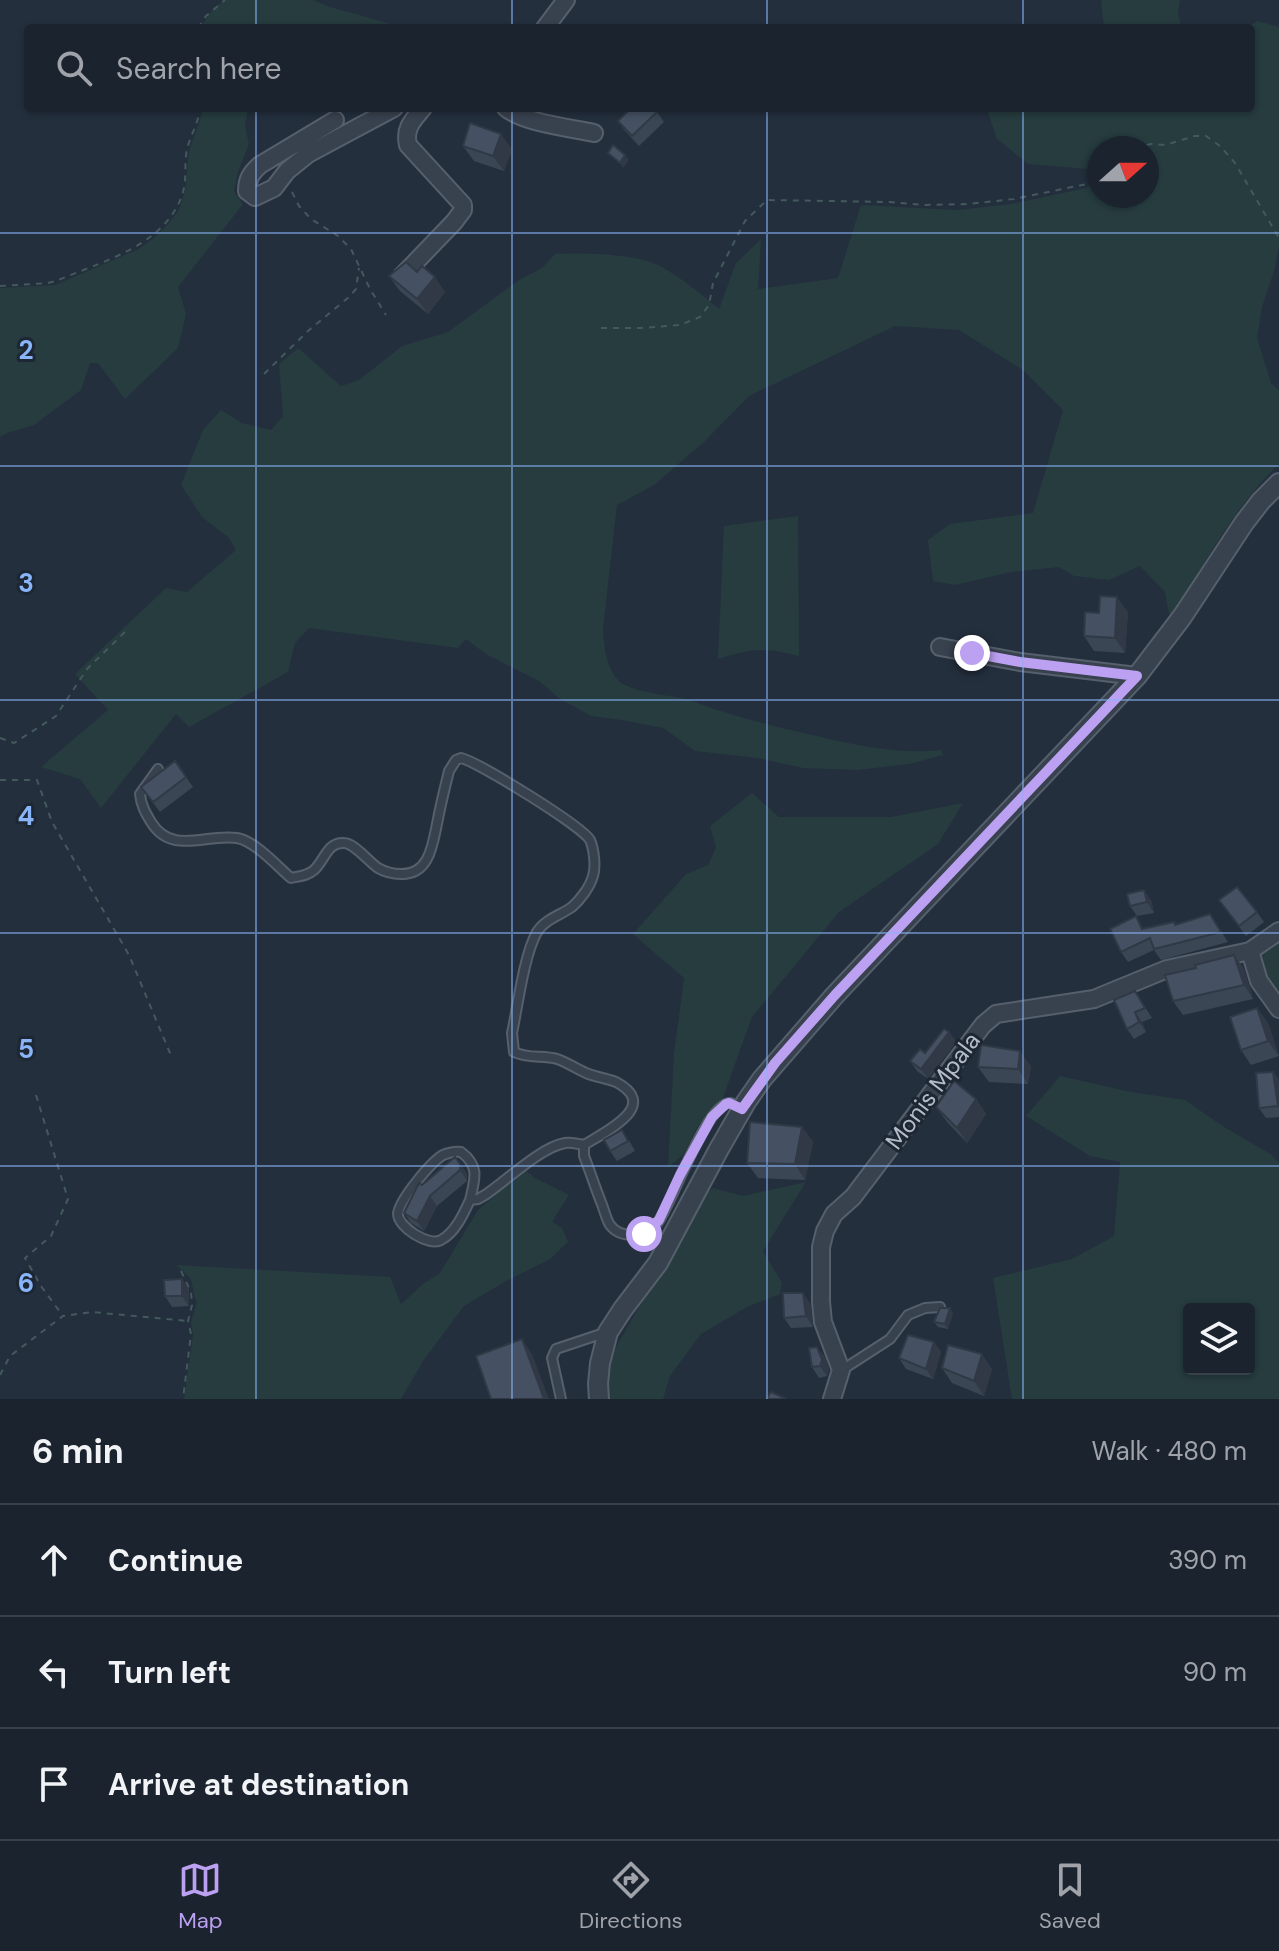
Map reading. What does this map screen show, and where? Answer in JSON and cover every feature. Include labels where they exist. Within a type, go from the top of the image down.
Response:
[{"type":"street","points":[[548,24],[566,0]]},
{"type":"street","points":[[335,120],[260,165],[247,181],[247,191],[255,197],[263,195],[308,154],[387,112]]},
{"type":"street","points":[[402,276],[463,210],[463,205],[408,145],[405,135],[420,112]]},
{"type":"street","points":[[512,112],[594,133]]},
{"type":"street","points":[[599,1399],[600,1363],[608,1332],[658,1263],[742,1109],[775,1063],[825,1006],[1137,676],[1176,626],[1239,530],[1279,483]]},
{"type":"street","points":[[940,647],[1020,662],[1137,676]]},
{"type":"street","name":"Monis Mpala","points":[[841,1370],[823,1322],[821,1247],[825,1231],[834,1214],[853,1197],[983,1025],[996,1014],[1094,999],[1167,969],[1250,951],[1279,931]]},
{"type":"street","points":[[1250,951],[1259,981],[1279,1009]]},
{"type":"street","points":[[832,1399],[841,1370]]},
{"type":"lane","points":[[158,769],[140,794],[141,805],[155,828],[166,838],[179,841],[236,838],[250,843],[291,878],[304,876],[316,868],[330,846],[341,842],[349,843],[378,868],[394,874],[420,870],[429,858],[449,771],[461,758],[572,823],[590,839],[594,875],[572,907],[539,929],[530,950],[512,1044],[514,1052],[521,1056],[558,1060],[588,1074],[611,1080],[630,1096],[633,1105],[627,1116],[584,1145],[571,1142],[558,1145],[485,1195],[470,1200]]},
{"type":"lane","points":[[584,1145],[584,1156],[610,1225],[622,1233],[644,1234],[659,1220],[712,1117],[729,1103],[742,1109]]},
{"type":"lane","points":[[452,1151],[461,1152],[472,1162],[474,1182],[470,1200],[458,1223],[438,1242],[427,1241],[399,1221],[402,1203],[429,1168],[441,1156],[452,1151]]},
{"type":"lane","points":[[841,1370],[890,1339],[908,1315],[925,1308],[940,1307]]},
{"type":"lane","points":[[561,1399],[552,1358],[556,1349],[608,1332]]},
{"type":"path","points":[[201,24],[225,0]]},
{"type":"path","points":[[0,286],[56,281],[132,249],[160,229],[178,204],[184,189],[187,148],[200,112]]},
{"type":"path","points":[[1159,145],[1206,136],[1220,146],[1235,163],[1279,238]]},
{"type":"path","points":[[287,171],[299,206],[351,249],[386,315]]},
{"type":"path","points":[[601,328],[680,325],[700,317],[709,305],[713,283],[745,221],[767,200],[968,204],[1014,199],[1087,184]]},
{"type":"path","points":[[264,374],[349,297],[356,289],[359,266]]},
{"type":"path","points":[[0,738],[14,743],[56,716],[87,669],[126,631]]},
{"type":"path","points":[[0,780],[37,780],[52,822],[129,955],[172,1058]]},
{"type":"path","points":[[36,1095],[68,1199],[51,1236],[25,1258],[63,1316]]},
{"type":"path","points":[[181,1271],[191,1292],[192,1305],[188,1321],[191,1334],[183,1399]]},
{"type":"path","points":[[0,1375],[10,1356],[63,1316],[92,1312],[188,1321]]},
{"type":"green space","points":[[223,0],[313,0],[391,24],[203,24]]},
{"type":"green space","points":[[1101,0],[1180,0],[1178,15],[1181,24],[1104,24]]},
{"type":"green space","points":[[1257,21],[1279,27],[1279,247],[1262,307],[1257,338],[1271,383],[1279,390],[1279,464],[1233,518],[1170,620],[1165,592],[1140,566],[1109,580],[1074,576],[1059,567],[1011,572],[955,585],[933,581],[928,540],[950,524],[1033,513],[1063,410],[1023,370],[959,330],[895,326],[749,396],[705,441],[654,485],[617,505],[604,642],[608,663],[615,676],[633,688],[690,700],[752,720],[838,741],[902,751],[941,750],[943,755],[910,764],[857,770],[803,768],[758,758],[695,751],[663,728],[591,716],[559,698],[539,681],[486,654],[466,639],[458,648],[309,628],[295,643],[288,672],[189,727],[176,714],[101,808],[80,779],[41,767],[108,710],[75,674],[166,588],[187,592],[236,550],[229,538],[202,517],[181,485],[203,430],[221,410],[242,423],[271,430],[283,416],[279,364],[298,348],[341,386],[359,380],[402,346],[448,332],[519,280],[542,268],[555,254],[610,255],[651,262],[699,292],[719,309],[736,263],[761,239],[758,289],[838,278],[861,205],[957,210],[1011,204],[1087,187],[1087,208],[1159,208],[1159,136],[1087,136],[1087,169],[1028,164],[997,139],[988,112],[1255,112]]},
{"type":"green space","points":[[203,112],[247,112],[245,126],[249,144],[234,192],[243,204],[178,287],[186,314],[178,348],[125,399],[98,363],[90,363],[81,390],[34,425],[0,437],[0,288],[55,285],[139,249],[154,238],[179,210],[185,191],[189,151]]},
{"type":"green space","points":[[798,516],[799,656],[758,650],[718,659],[724,526]]},
{"type":"green space","points":[[752,793],[779,817],[891,817],[963,803],[938,844],[839,912],[752,1017],[721,1103],[697,1127],[683,1155],[668,1167],[674,1054],[684,978],[633,934],[686,874],[708,865],[716,847],[710,826]]},
{"type":"green space","points":[[1279,937],[1279,999],[1267,987],[1255,954]]},
{"type":"green space","points":[[1060,1076],[1185,1100],[1272,1155],[1279,1163],[1279,1399],[1012,1399],[993,1278],[1072,1259],[1114,1236],[1120,1162],[1090,1156],[1026,1116]]},
{"type":"green space","points":[[525,1170],[569,1195],[552,1222],[562,1228],[568,1242],[550,1259],[464,1306],[423,1361],[401,1399],[184,1399],[193,1335],[191,1322],[197,1302],[191,1279],[176,1265],[390,1277],[401,1304],[440,1273],[478,1210]]},
{"type":"green space","points":[[806,1182],[763,1251],[782,1283],[780,1294],[747,1307],[701,1334],[670,1376],[663,1399],[606,1399],[609,1359],[697,1202],[713,1188],[743,1196]]},
{"type":"building","points":[[627,112],[657,112],[632,136],[618,121]]},
{"type":"building","points":[[470,123],[501,134],[493,156],[463,146]]},
{"type":"building","points":[[613,145],[625,155],[620,163],[608,153]]},
{"type":"building","points":[[406,262],[417,272],[422,266],[435,277],[417,299],[389,276]]},
{"type":"building","points":[[1100,596],[1117,597],[1115,638],[1084,636],[1085,612],[1099,613]]},
{"type":"building","points":[[175,761],[186,777],[153,802],[141,787]]},
{"type":"building","points":[[1237,887],[1257,912],[1239,926],[1219,900]]},
{"type":"building","points":[[1144,890],[1147,902],[1130,906],[1127,894]]},
{"type":"building","points":[[1210,914],[1221,932],[1154,949],[1150,938],[1121,952],[1110,929],[1136,916],[1142,929],[1174,922],[1175,925]]},
{"type":"building","points":[[1234,955],[1244,985],[1173,1001],[1165,975]]},
{"type":"building","points":[[1135,991],[1145,1008],[1135,1012],[1139,1022],[1127,1029],[1114,1000]]},
{"type":"building","points":[[1257,1008],[1268,1041],[1241,1050],[1230,1017]]},
{"type":"building","points":[[944,1029],[949,1032],[921,1069],[910,1061],[920,1049],[925,1053]]},
{"type":"building","points":[[981,1045],[1020,1051],[1018,1069],[978,1067]]},
{"type":"building","points":[[1273,1072],[1278,1106],[1259,1108],[1256,1073]]},
{"type":"building","points":[[954,1081],[976,1099],[957,1128],[936,1107]]},
{"type":"building","points":[[750,1122],[802,1127],[795,1164],[747,1163]]},
{"type":"building","points":[[622,1130],[628,1141],[610,1151],[604,1140]]},
{"type":"building","points":[[455,1157],[460,1170],[430,1196],[417,1221],[404,1213],[419,1183],[422,1185]]},
{"type":"building","points":[[182,1279],[182,1296],[165,1296],[164,1280]]},
{"type":"building","points":[[783,1293],[803,1293],[806,1316],[784,1318]]},
{"type":"building","points":[[940,1308],[950,1308],[945,1324],[934,1322]]},
{"type":"building","points":[[908,1335],[934,1342],[926,1369],[899,1358]]},
{"type":"building","points":[[522,1339],[544,1399],[491,1399],[476,1356]]},
{"type":"building","points":[[948,1345],[982,1354],[974,1381],[942,1368]]},
{"type":"building","points":[[817,1347],[822,1360],[820,1366],[812,1367],[809,1348]]},
{"type":"building","points":[[771,1392],[786,1399],[766,1399]]},
{"type":"route","points":[[644,1234],[659,1220],[712,1117],[729,1103],[742,1109],[775,1063],[835,995],[1137,676],[972,653]]}]
